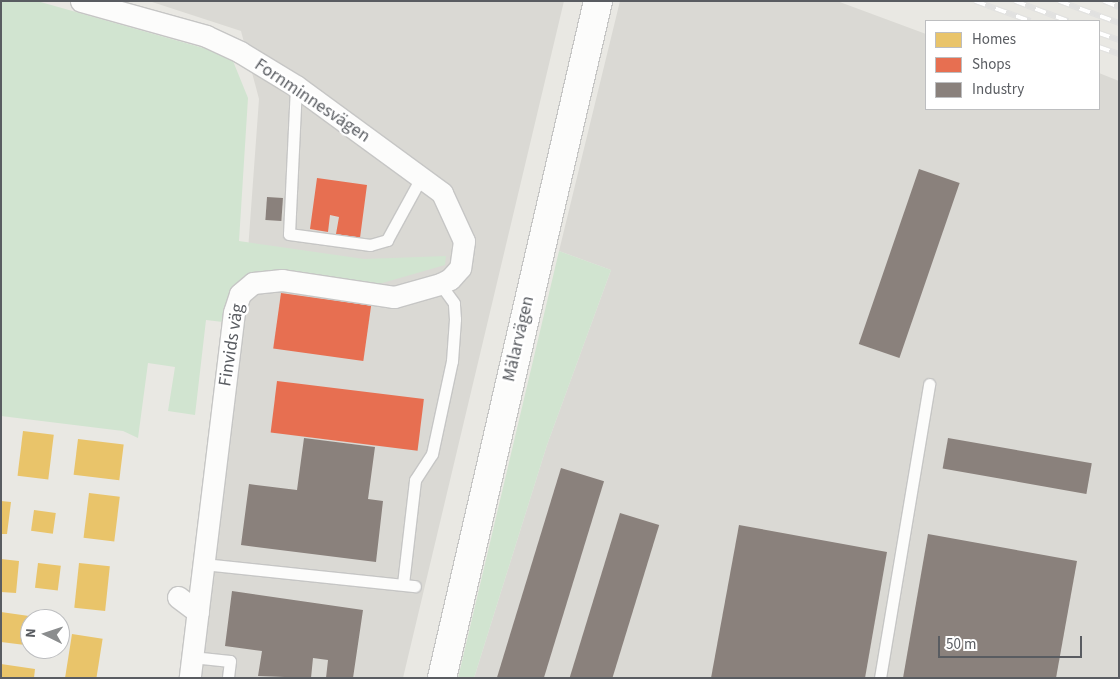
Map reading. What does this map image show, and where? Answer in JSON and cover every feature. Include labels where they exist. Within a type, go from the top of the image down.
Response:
[{"type":"main road","name":"Mälarvägen","points":[[442,678],[598,1]]},
{"type":"street","name":"Fornminnesvägen","points":[[81,1],[206,36],[240,52],[296,86],[442,193],[464,241],[460,268],[445,281]]},
{"type":"street","name":"Finvids väg","points":[[191,667],[234,312],[240,294],[253,283],[282,280],[394,297],[445,281]]},
{"type":"street","points":[[178,598],[198,612]]},
{"type":"lane","points":[[296,86],[289,234],[370,245],[387,240],[421,178]]},
{"type":"lane","points":[[204,564],[409,585],[415,480],[432,454],[452,361],[455,319],[454,304],[445,281]]},
{"type":"lane","points":[[880,678],[929,384]]},
{"type":"lane","points":[[191,667],[230,661],[228,678]]},
{"type":"shaded area","points":[[149,1],[564,1],[403,678],[200,678],[241,347],[259,99],[241,31]]},
{"type":"shaded area","points":[[620,1],[837,1],[925,34],[925,110],[1100,110],[1100,73],[1119,81],[1119,678],[474,678],[547,445],[611,270],[559,251]]},
{"type":"green space","points":[[1,1],[37,1],[214,51],[233,61],[248,98],[239,241],[364,259],[446,256],[445,265],[372,286],[265,271],[247,275],[234,285],[223,322],[206,320],[195,415],[168,411],[175,367],[148,363],[138,438],[123,431],[1,416]]},
{"type":"green space","points":[[559,251],[611,270],[547,445],[474,678],[458,678]]},
{"type":"building: Homes","points":[[23,431],[54,435],[48,479],[18,476]]},
{"type":"building: Homes","points":[[78,439],[124,445],[119,480],[74,475]]},
{"type":"building: Homes","points":[[89,493],[120,497],[114,541],[84,538]]},
{"type":"building: Homes","points":[[1,501],[11,502],[7,534],[1,534]]},
{"type":"building: Homes","points":[[34,510],[56,513],[53,534],[31,531]]},
{"type":"building: Homes","points":[[1,559],[19,561],[16,593],[1,592]]},
{"type":"building: Homes","points":[[38,563],[61,566],[58,591],[35,588]]},
{"type":"building: Homes","points":[[79,563],[110,566],[105,611],[74,608]]},
{"type":"building: Homes","points":[[1,612],[20,615],[20,644],[1,642]]},
{"type":"building: Homes","points":[[72,634],[103,639],[96,678],[65,677],[68,659],[70,659]]},
{"type":"building: Homes","points":[[1,664],[35,669],[34,678],[1,678]]},
{"type":"building: Shops","points":[[317,178],[367,185],[360,238],[336,234],[339,217],[330,215],[328,232],[310,229]]},
{"type":"building: Shops","points":[[281,293],[371,306],[363,361],[273,348]]},
{"type":"building: Shops","points":[[277,381],[424,399],[418,451],[271,433]]},
{"type":"building: Industry","points":[[919,169],[960,183],[899,358],[859,344]]},
{"type":"building: Industry","points":[[267,197],[283,198],[281,221],[265,220]]},
{"type":"building: Industry","points":[[304,438],[375,447],[368,499],[383,501],[376,562],[241,545],[249,484],[297,490]]},
{"type":"building: Industry","points":[[948,438],[1092,463],[1086,494],[943,469]]},
{"type":"building: Industry","points":[[561,468],[604,481],[544,678],[497,678]]},
{"type":"building: Industry","points":[[620,513],[659,525],[612,678],[570,677]]},
{"type":"building: Industry","points":[[739,525],[887,552],[865,678],[711,678]]},
{"type":"building: Industry","points":[[928,534],[1077,561],[1056,678],[903,678]]},
{"type":"building: Industry","points":[[232,591],[363,610],[353,678],[326,678],[328,660],[313,658],[311,678],[258,676],[262,651],[225,646]]},
{"type":"railway","points":[[975,1],[1027,20]]},
{"type":"railway","points":[[1015,1],[1065,20]]},
{"type":"railway","points":[[1059,1],[1119,23]]},
{"type":"railway","points":[[1104,1],[1119,7]]},
{"type":"railway","points":[[1100,33],[1119,40]]},
{"type":"railway","points":[[1100,47],[1119,54]]}]
